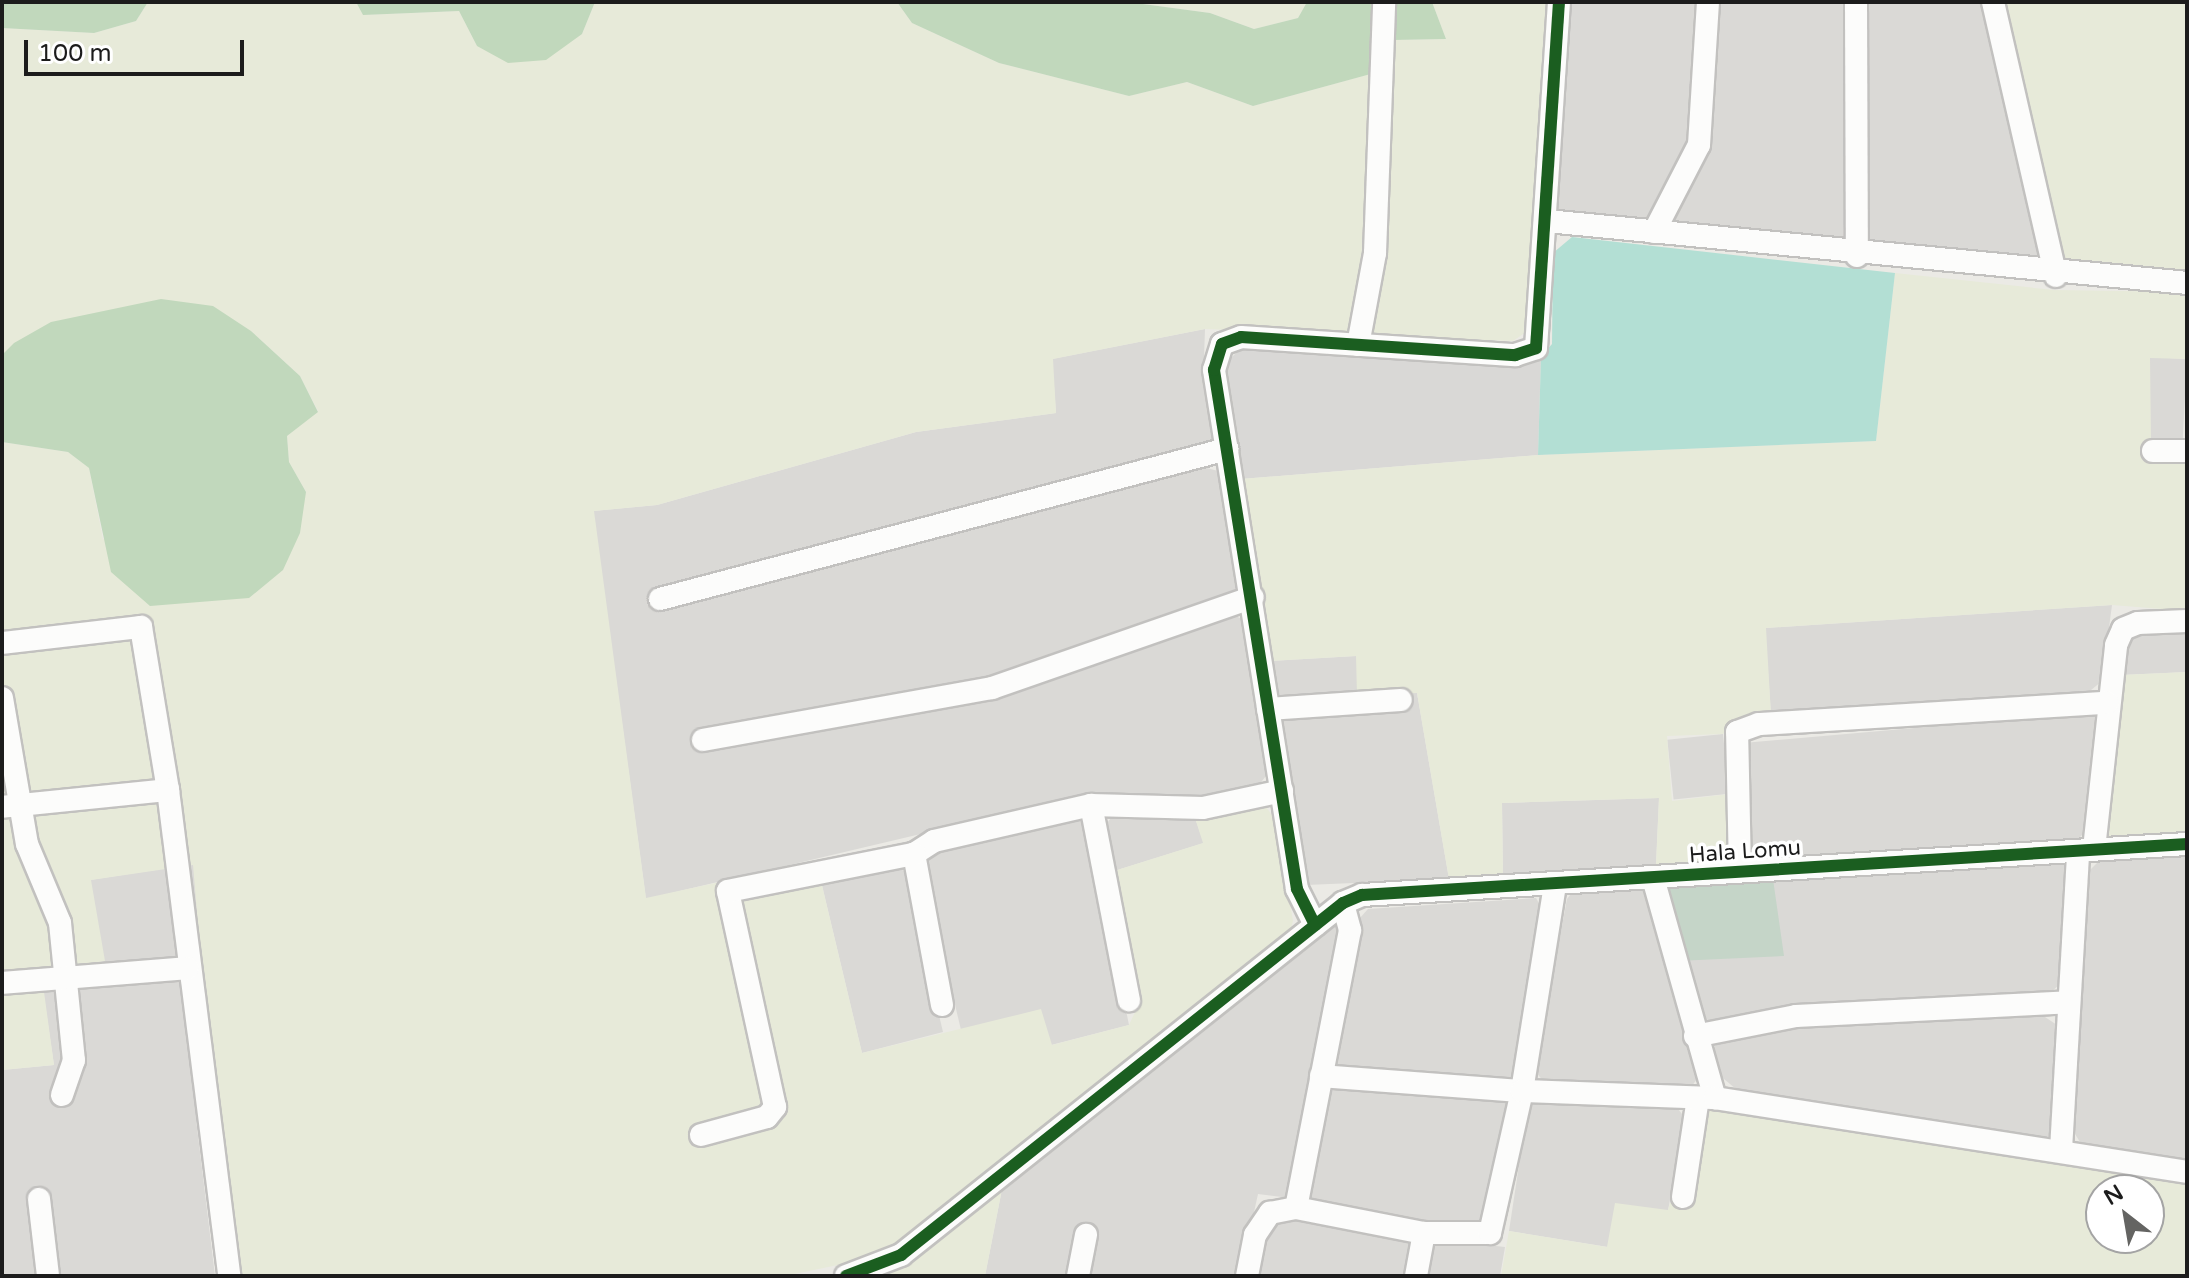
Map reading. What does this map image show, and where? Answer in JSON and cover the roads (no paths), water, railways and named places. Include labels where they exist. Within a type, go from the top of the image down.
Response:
[{"type":"street","points":[[1358,345],[1375,253],[1384,2]]},
{"type":"street","points":[[1315,925],[1297,889],[1253,597],[1214,370],[1222,344],[1241,337],[1515,355],[1536,348],[1547,221],[1559,2]]},
{"type":"street","points":[[1654,232],[1699,145],[1708,2]]},
{"type":"street","points":[[1856,2],[1857,256]]},
{"type":"street","points":[[1993,2],[2056,276]]},
{"type":"street","points":[[1547,221],[2056,276],[2187,283]]},
{"type":"street","points":[[660,599],[1227,449]]},
{"type":"street","points":[[2153,451],[2187,451]]},
{"type":"street","points":[[703,740],[992,688],[1253,597]]},
{"type":"street","points":[[2061,1150],[2069,1002],[2086,850],[2107,703],[2123,629],[2187,621]]},
{"type":"street","points":[[2,643],[141,627],[168,790],[187,968],[229,1276]]},
{"type":"street","points":[[2,698],[13,806],[60,923],[60,975],[74,1060],[62,1095]]},
{"type":"street","points":[[1268,709],[1401,700]]},
{"type":"street","points":[[1740,871],[1737,732],[1759,724],[2107,703]]},
{"type":"street","points":[[13,806],[168,790]]},
{"type":"street","points":[[701,1135],[767,1117],[775,1107],[728,891],[914,854],[934,841],[1091,805],[1203,808],[1282,791]]},
{"type":"street","points":[[1091,805],[1129,1000]]},
{"type":"street","name":"Hala Lomu","points":[[846,1276],[901,1255],[1343,903],[1362,895],[2187,844]]},
{"type":"street","points":[[914,854],[942,1005]]},
{"type":"street","points":[[1653,878],[1695,1036],[1706,1098],[1683,1197]]},
{"type":"street","points":[[1247,1276],[1255,1235],[1270,1213],[1296,1208],[1424,1233],[1490,1233],[1522,1091],[1555,885]]},
{"type":"street","points":[[1296,1208],[1350,930],[1343,903]]},
{"type":"street","points":[[2,983],[60,975],[187,968]]},
{"type":"street","points":[[1695,1036],[1796,1016],[2069,1002]]},
{"type":"street","points":[[1321,1076],[1522,1091],[1706,1098],[2061,1150],[2187,1172]]},
{"type":"street","points":[[39,1199],[48,1276]]},
{"type":"street","points":[[1416,1276],[1424,1233]]},
{"type":"street","points":[[1078,1276],[1086,1235]]}]
